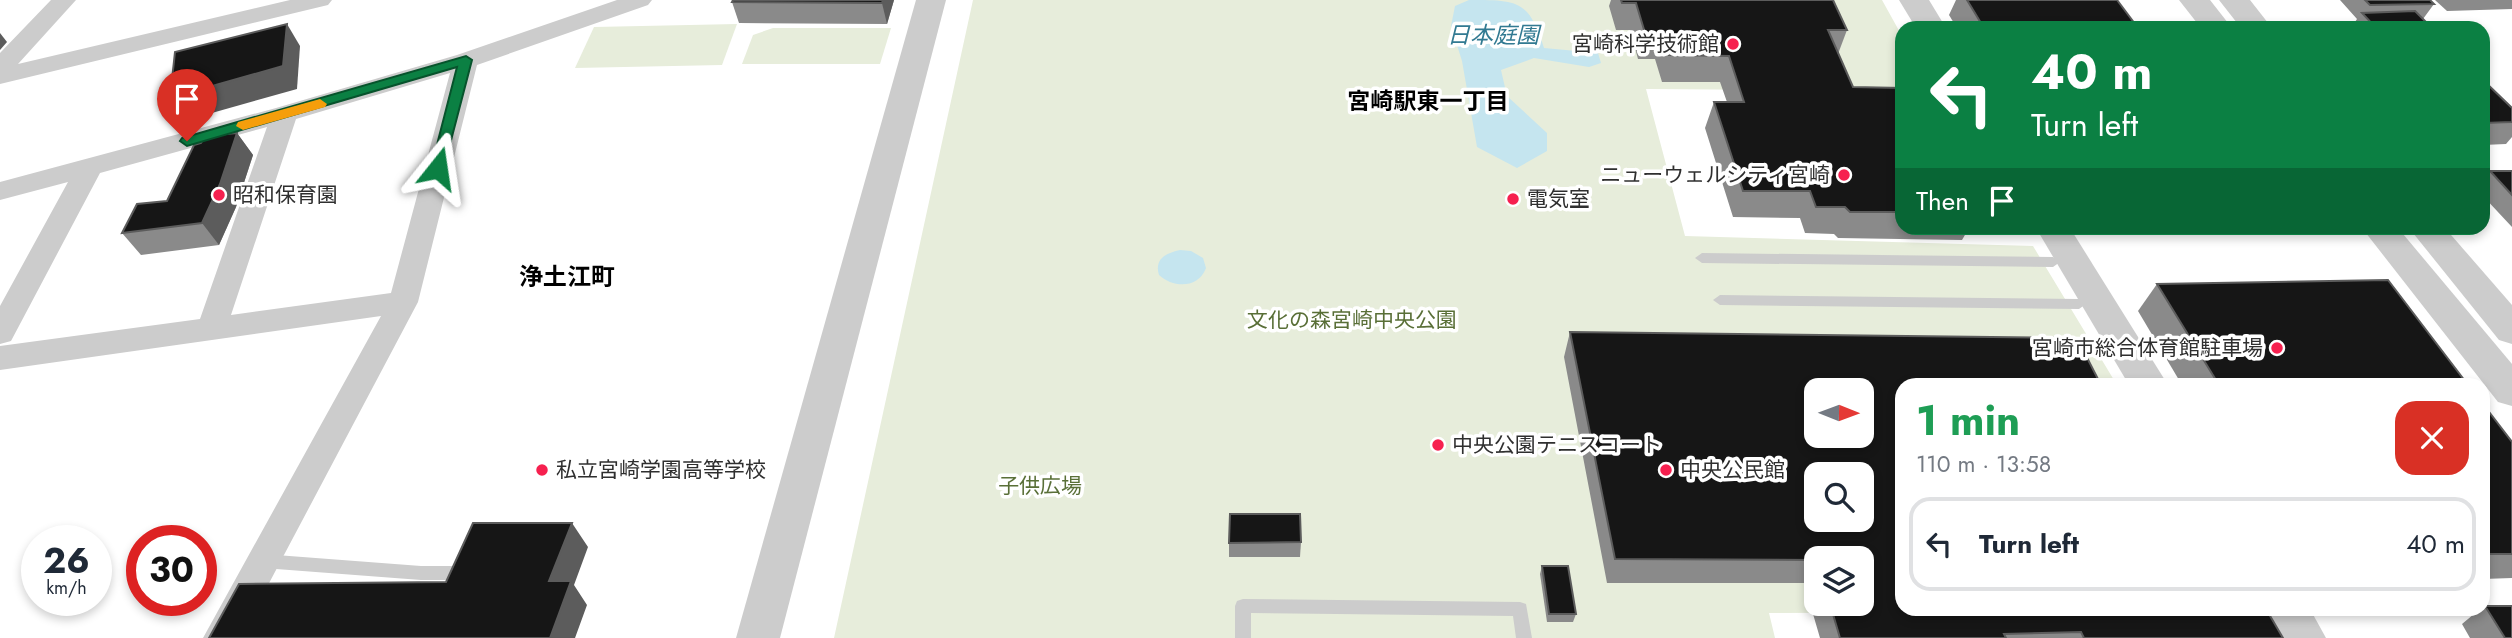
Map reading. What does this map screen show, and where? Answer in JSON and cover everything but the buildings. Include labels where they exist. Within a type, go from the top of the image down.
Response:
[{"type":"street","points":[[0,68],[64,0]]},
{"type":"street","points":[[0,76],[320,0]]},
{"type":"street","points":[[0,191],[285,114],[466,60],[640,0]]},
{"type":"street","points":[[758,638],[931,0]]},
{"type":"street","points":[[1914,0],[1927,21]]},
{"type":"street","points":[[2194,0],[2211,21]]},
{"type":"street","points":[[2234,0],[2251,21]]},
{"type":"street","points":[[221,638],[403,302],[466,60]]},
{"type":"street","points":[[211,329],[285,114]]},
{"type":"street","points":[[0,333],[89,168]]},
{"type":"street","points":[[2385,235],[2512,391]]},
{"type":"street","points":[[2432,235],[2512,330]]},
{"type":"street","points":[[2053,245],[2144,378]]},
{"type":"street","points":[[0,358],[403,302]]},
{"type":"street","points":[[2290,616],[2304,638]]},
{"type":"lane","points":[[1702,258],[2053,245]]},
{"type":"lane","points":[[1720,300],[2079,304]]},
{"type":"lane","points":[[263,561],[421,573],[469,573]]},
{"type":"lane","points":[[1243,638],[1243,606],[1520,608],[1524,638]]},
{"type":"green space","name":"文化の森宮崎中央公園","points":[[973,0],[1882,0],[1895,23],[1895,91],[1646,89],[1685,236],[2033,246],[2113,378],[1895,378],[1895,612],[1874,613],[1874,546],[1804,546],[1804,613],[1769,613],[1775,638],[834,638]]},
{"type":"green space","points":[[737,24],[722,65],[575,68],[594,27]]},
{"type":"green space","points":[[773,28],[891,28],[880,64],[742,64],[753,35]]},
{"type":"water","name":"日本庭園","points":[[1469,0],[1499,1],[1519,6],[1533,20],[1544,48],[1598,53],[1601,63],[1589,67],[1534,58],[1501,70],[1507,96],[1547,133],[1547,151],[1517,168],[1477,147],[1462,61],[1451,26],[1455,6]]},
{"type":"water","points":[[1180,250],[1191,251],[1203,258],[1206,268],[1197,280],[1191,283],[1178,284],[1159,275],[1158,265],[1162,258]]},
{"type":"slow traffic","points":[[243,126],[320,104]]},
{"type":"place","name":"宮崎科学技術館","points":[[1733,44]]},
{"type":"place","name":"ニューウェルシティ宮崎","points":[[1844,175]]},
{"type":"place","name":"昭和保育園","points":[[219,195]]},
{"type":"place","name":"電気室","points":[[1513,199]]},
{"type":"place","name":"宮崎市総合体育館駐車場","points":[[2277,348]]},
{"type":"place","name":"中央公園テニスコート","points":[[1438,445]]},
{"type":"place","name":"私立宮崎学園高等学校","points":[[542,470]]},
{"type":"place","name":"中央公民館","points":[[1666,470]]},
{"type":"district","name":"宮崎駅東一丁目","points":[[1428,101]]},
{"type":"district","name":"浄土江町","points":[[567,277]]},
{"type":"route","points":[[187,141],[466,60],[438,168]]},
{"type":"park label","name":"子供広場","points":[[1040,486]]}]
